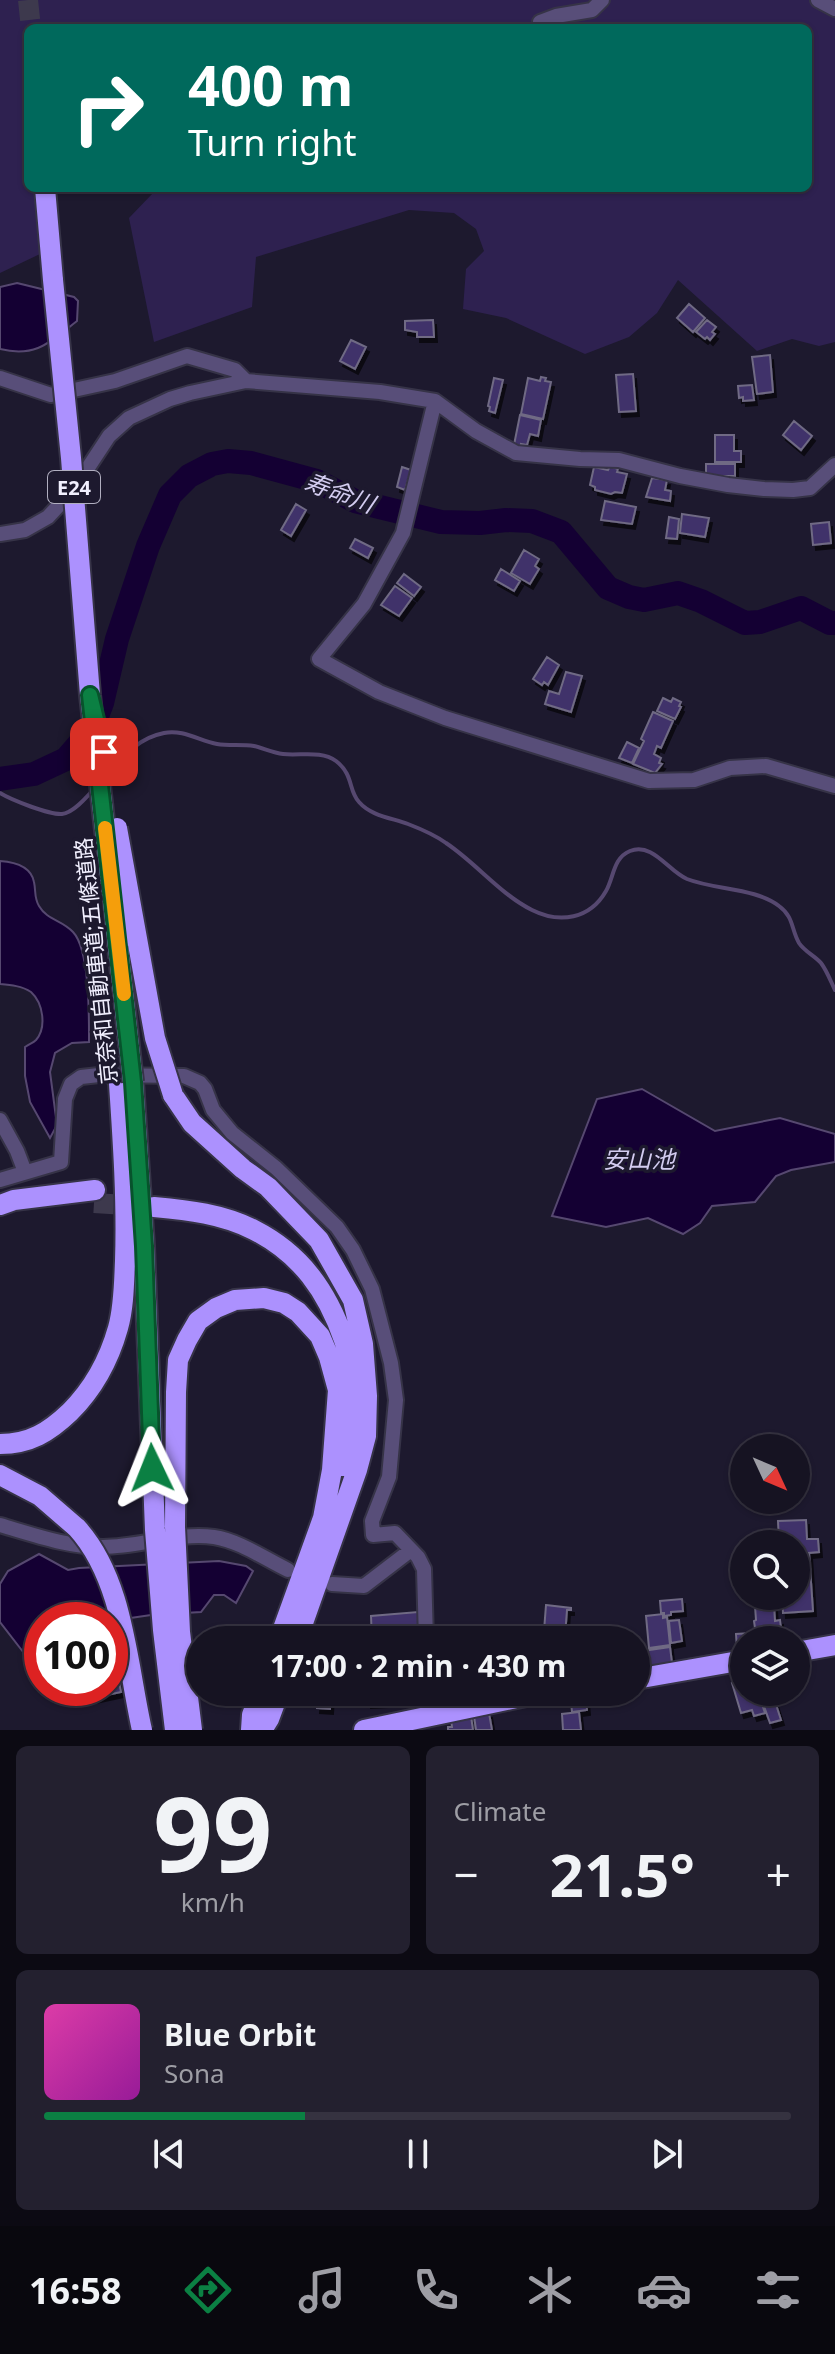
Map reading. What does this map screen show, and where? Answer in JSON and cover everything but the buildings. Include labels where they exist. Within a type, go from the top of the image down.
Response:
[{"type":"highway","name":"京奈和自動車道;五條道路","points":[[45,192],[90,695],[126,1010],[126,1083],[144,1246],[165,1529],[163,1630],[175,1730]]},
{"type":"highway","points":[[90,695],[104,752],[146,997],[173,1095],[192,1123],[268,1187],[319,1240],[353,1300],[363,1344],[366,1436],[302,1626]]},
{"type":"highway","points":[[0,1444],[29,1440],[52,1429],[85,1396],[108,1357],[117,1332],[124,1278],[127,1211],[126,1083]]},
{"type":"highway","points":[[0,1205],[14,1200],[94,1196],[0,1216]]},
{"type":"highway","points":[[284,1626],[339,1478],[350,1436],[355,1387],[348,1353],[334,1311],[315,1280],[287,1252],[255,1230],[223,1217],[154,1200],[190,1197],[223,1205],[257,1219],[287,1238],[311,1262],[337,1297],[363,1344]]},
{"type":"highway","points":[[192,1730],[165,1529],[178,1360],[198,1321],[216,1308],[247,1297],[284,1303],[298,1312],[320,1336],[338,1390],[332,1470],[323,1518]]},
{"type":"highway","points":[[0,1475],[40,1496],[77,1528],[102,1564],[113,1594],[142,1730]]},
{"type":"highway","points":[[810,1649],[835,1645]]},
{"type":"highway","points":[[650,1677],[730,1662]]},
{"type":"highway","points":[[251,1730],[256,1706]]},
{"type":"highway","points":[[262,1730],[274,1706]]},
{"type":"highway","points":[[364,1730],[475,1706]]},
{"type":"street","points":[[540,22],[592,10],[602,0]]},
{"type":"street","points":[[818,0],[835,9]]},
{"type":"street","points":[[0,378],[51,395],[115,381],[187,356],[235,370],[246,381]]},
{"type":"street","points":[[0,534],[25,530],[48,517],[74,489],[109,436],[129,418],[170,399],[246,381],[380,392],[435,401],[476,431],[516,453],[619,460],[680,476],[764,489],[810,488],[835,465]]},
{"type":"street","points":[[435,401],[403,533],[364,604],[319,659],[379,692],[445,718],[649,781],[694,780],[730,768],[766,766],[835,786]]},
{"type":"street","points":[[0,1180],[61,1162],[65,1099],[71,1084],[81,1077],[177,1075],[195,1081],[205,1089],[213,1110],[232,1133],[276,1168],[328,1218],[353,1250],[372,1289],[385,1336],[396,1400],[389,1477],[372,1521],[373,1535],[395,1533],[418,1557],[424,1569],[426,1626]]},
{"type":"street","points":[[0,1120],[25,1172]]},
{"type":"street","points":[[0,1525],[57,1542],[102,1547],[187,1537],[214,1537],[288,1570]]},
{"type":"street","points":[[332,1584],[364,1586],[411,1550]]},
{"type":"street","points":[[430,1706],[430,1715]]},
{"type":"shaded area","points":[[0,0],[835,0],[835,342],[819,346],[792,339],[757,351],[678,280],[657,313],[629,337],[585,354],[506,318],[463,309],[466,269],[484,251],[476,229],[454,213],[409,210],[256,257],[252,307],[154,342],[129,218],[153,193],[98,192],[812,192],[812,24],[24,24],[24,192],[44,192],[40,254],[0,273]]},
{"type":"water","points":[[17,283],[74,297],[78,301],[77,321],[33,350],[0,349],[0,287]]},
{"type":"water","points":[[0,861],[16,864],[29,872],[39,906],[73,932],[79,941],[86,968],[89,1042],[72,1043],[55,1053],[50,1072],[57,1125],[50,1138],[30,1102],[25,1076],[25,1047],[35,1041],[42,1029],[41,1009],[31,992],[0,984]]},
{"type":"water","name":"安山池","points":[[642,1089],[715,1131],[780,1118],[835,1134],[835,1162],[776,1176],[755,1202],[712,1206],[700,1223],[683,1234],[648,1218],[606,1227],[552,1216],[597,1099]]},
{"type":"water","points":[[39,1554],[68,1570],[219,1561],[246,1566],[253,1571],[236,1603],[224,1595],[214,1595],[201,1612],[128,1618],[128,1602],[24,1602],[24,1653],[0,1622],[0,1584],[8,1571]]},
{"type":"waterway","name":"寿命川","points":[[0,779],[34,774],[66,759],[92,729],[102,703],[117,639],[148,546],[170,495],[189,476],[212,464],[228,461],[251,463],[317,481],[355,501],[441,522],[532,521],[561,532],[608,588],[629,597],[644,600],[678,593],[745,623],[760,622],[801,608],[835,623]]},
{"type":"waterway","points":[[107,775],[139,743],[171,732],[217,744],[254,746],[283,754],[324,756],[342,766],[364,807],[437,837],[520,903],[553,917],[574,916],[592,908],[606,891],[620,858],[630,851],[646,850],[687,879],[747,892],[779,906],[790,919],[799,943],[821,963],[835,990]]},
{"type":"waterway","points":[[0,793],[62,814],[75,808],[93,790]]},
{"type":"tunnel","points":[[28,0],[31,24]]},
{"type":"tunnel","points":[[94,1203],[142,1206]]},
{"type":"slow traffic","points":[[105,828],[124,994]]},
{"type":"route","points":[[104,752],[90,695],[133,1082],[144,1246],[152,1468]]}]
